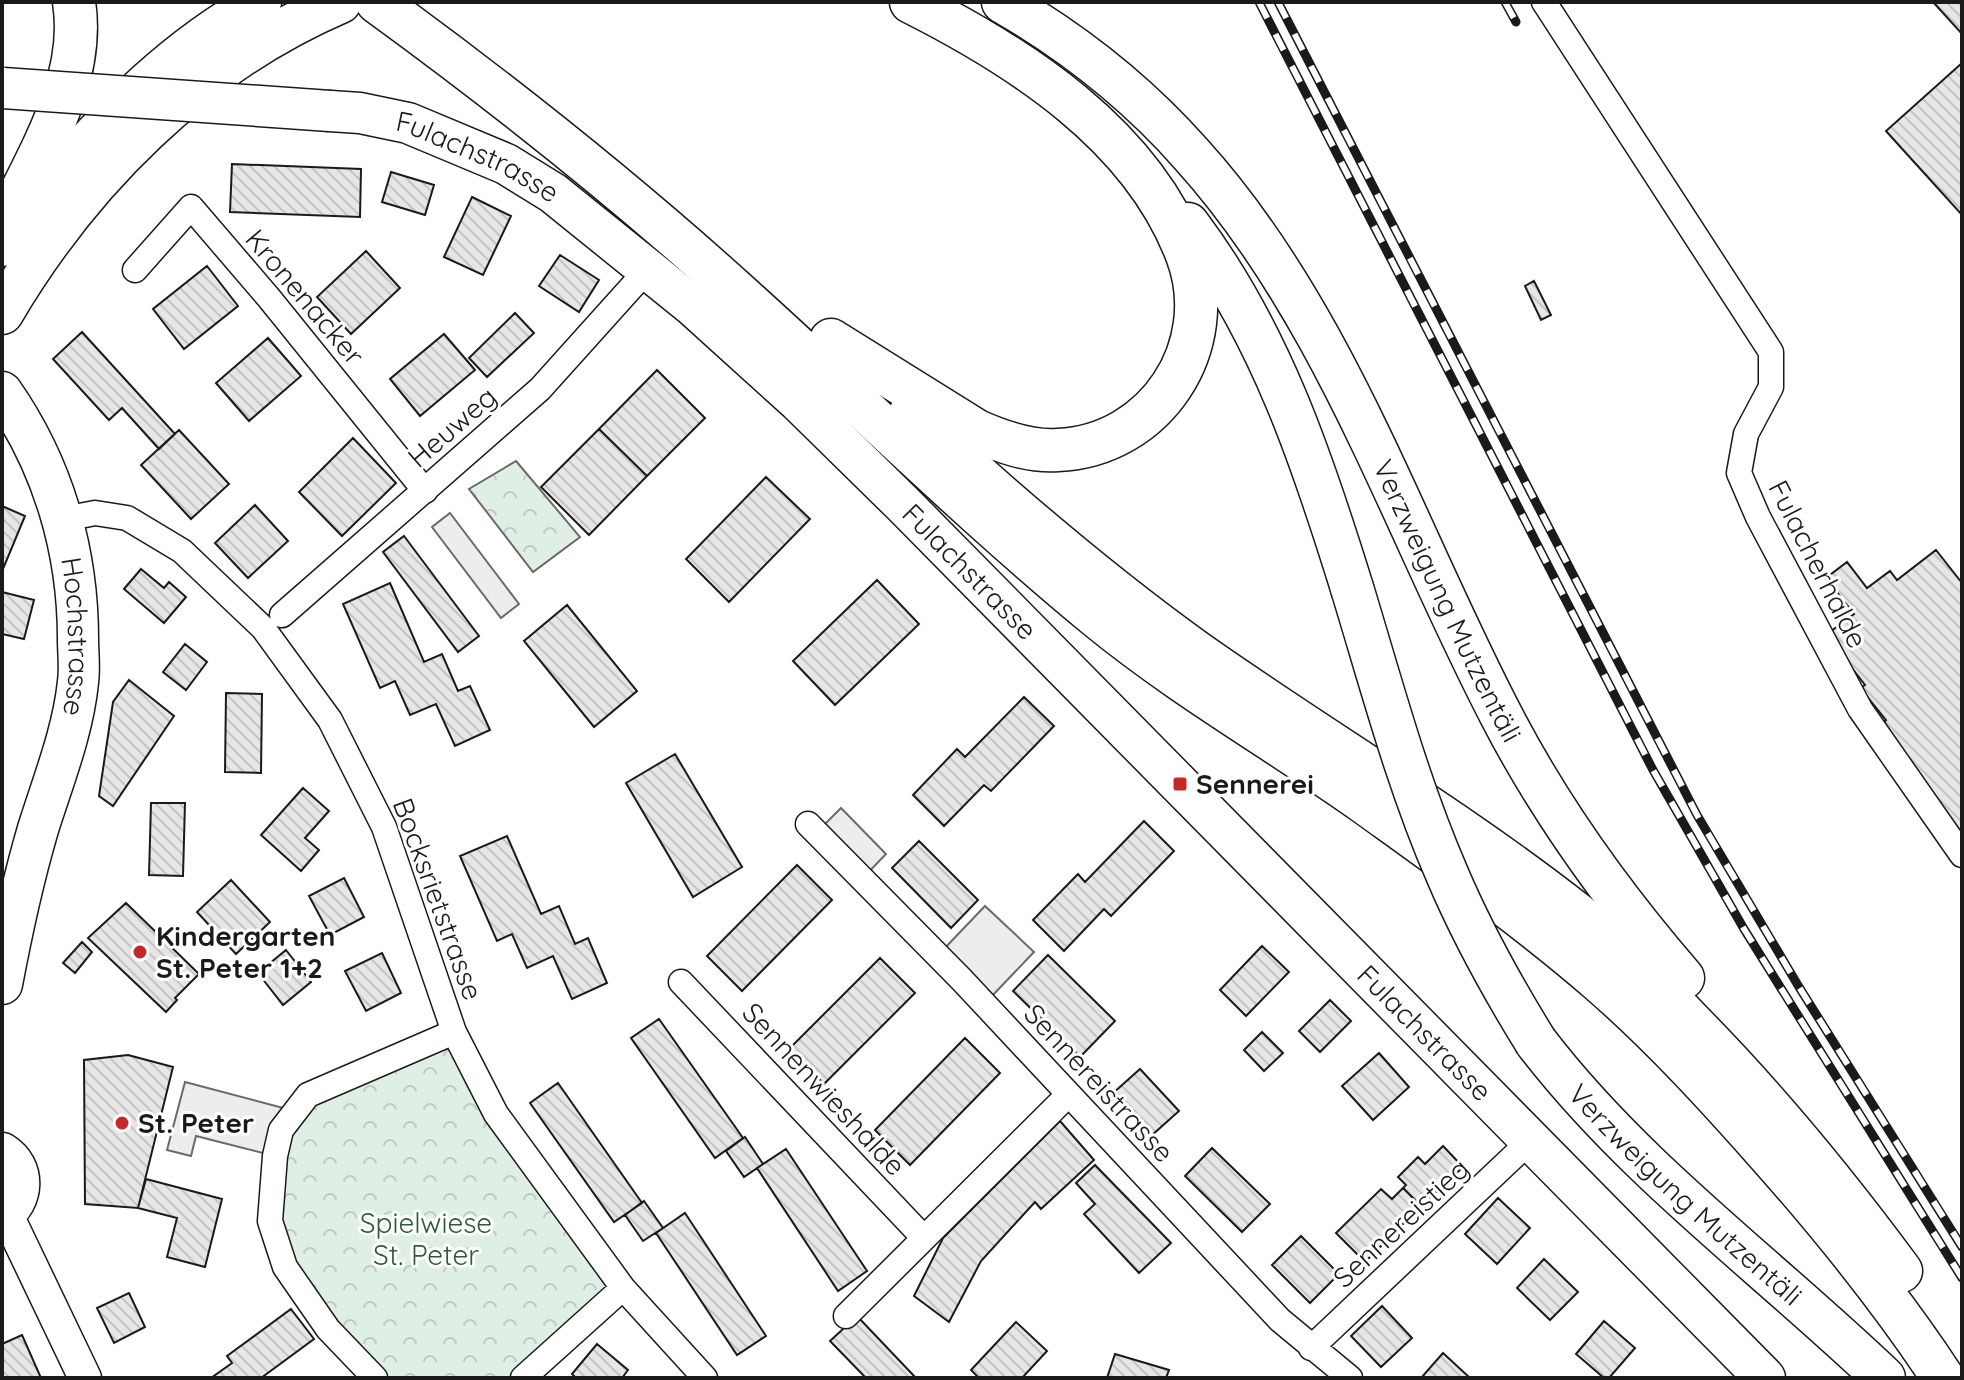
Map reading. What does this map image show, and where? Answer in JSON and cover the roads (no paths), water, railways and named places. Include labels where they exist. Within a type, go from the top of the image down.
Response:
[{"type":"highway","points":[[2,230],[51,130],[69,80],[75,39],[74,2]]},
{"type":"highway","points":[[2,245],[82,148],[127,101],[178,57],[260,2]]},
{"type":"highway","points":[[2,313],[44,247],[97,179],[155,121],[240,56],[282,30],[340,2]]},
{"type":"highway","points":[[377,2],[426,14],[538,88],[650,179],[1009,504],[1131,603],[1234,677],[1514,867],[1578,915],[1623,954],[1731,1062],[1790,1127],[1869,1227],[1962,1358]]},
{"type":"highway","points":[[831,340],[953,418],[998,440],[1033,448],[1061,450],[1093,444],[1121,433],[1148,414],[1173,387],[1192,343],[1197,311],[1196,291],[1187,254],[1168,215],[1139,170],[1109,138],[1047,84],[977,37],[911,2]]},
{"type":"highway","name":"Verzweigung Mutzentäli","points":[[1003,2],[1052,33],[1128,92],[1191,153],[1247,224],[1308,320],[1349,397],[1485,685],[1551,802],[1625,909],[1849,1172],[1869,1227]]},
{"type":"highway","points":[[426,14],[527,116],[636,204],[740,295],[990,527],[1105,623],[1370,807],[1553,943],[1603,984],[1681,1058],[1804,1195],[1849,1249],[1943,1378]]},
{"type":"highway","name":"Verzweigung Mutzentäli","points":[[1139,170],[1206,249],[1249,318],[1295,417],[1403,751],[1446,872],[1497,980],[1536,1042],[1572,1087],[1641,1158],[1884,1378]]},
{"type":"main road","name":"Fulachstrasse","points":[[3,88],[360,113],[408,123],[506,164],[553,193],[693,306],[882,483],[1765,1378]]},
{"type":"main road","name":"Hochstrasse","points":[[2,984],[15,915],[64,750],[78,681],[78,602],[64,519],[47,474],[8,401]]},
{"type":"main road","points":[[2,1153],[16,1167],[20,1179],[15,1204],[4,1214]]},
{"type":"street","name":"Fulacherhalde","points":[[1544,2],[1771,352],[1771,387],[1746,434],[1739,473],[1758,517],[1860,709],[1962,855]]},
{"type":"street","name":"Kronenacker","points":[[135,270],[191,207],[425,491]]},
{"type":"street","name":"Heuweg","points":[[282,615],[540,389],[647,270]]},
{"type":"street","name":"Bocksrietstrasse","points":[[64,519],[95,513],[127,518],[182,551],[263,628],[330,720],[384,827],[454,1032],[496,1114],[623,1288],[705,1378]]},
{"type":"street","name":"Sennereistrasse","points":[[808,824],[962,980],[1280,1320],[1350,1378]]},
{"type":"street","name":"Sennenwieshalde","points":[[681,982],[923,1237]]},
{"type":"street","points":[[375,1378],[328,1329],[285,1267],[270,1221],[275,1156],[281,1130],[308,1095],[454,1032]]},
{"type":"street","points":[[846,1316],[1068,1095]]},
{"type":"street","name":"Sennereistieg","points":[[1311,1348],[1531,1140]]},
{"type":"street","points":[[4,1214],[85,1378]]},
{"type":"street","points":[[523,1378],[623,1288]]},
{"type":"railway","points":[[1259,2],[1653,770],[1744,929],[1962,1278]]},
{"type":"railway","points":[[1278,2],[1697,815],[1799,987],[1962,1247]]},
{"type":"railway","points":[[1505,2],[1516,22]]},
{"type":"place","name":"Sennerei","points":[[1180,784]]},
{"type":"place","name":"Kindergarten St. Peter 1+2","points":[[140,952]]},
{"type":"place","name":"St. Peter","points":[[122,1123]]},
{"type":"park label","name":"Spielwiese St. Peter","points":[[426,1239]]}]
